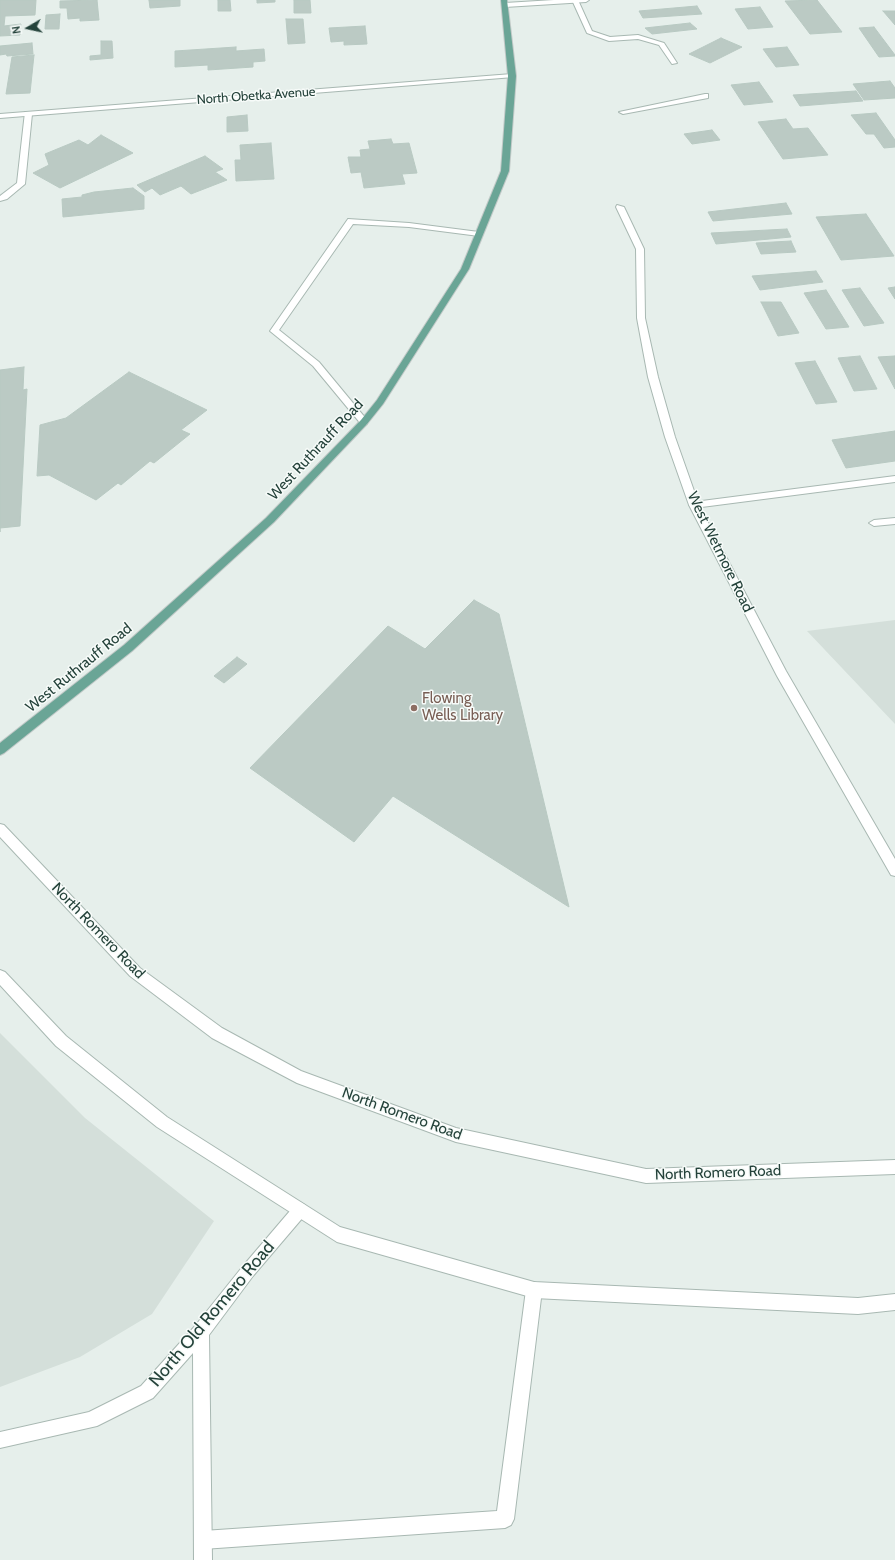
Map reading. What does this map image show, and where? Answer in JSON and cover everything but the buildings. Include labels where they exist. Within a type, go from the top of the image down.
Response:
[{"type":"main road","points":[[504,3],[512,76]]},
{"type":"main road","name":"West Ruthrauff Road","points":[[0,750],[128,648],[270,520],[364,422],[380,402],[465,269],[505,171],[512,76]]},
{"type":"street","points":[[575,0],[589,32],[609,39],[638,37],[662,44],[674,62]]},
{"type":"street","points":[[504,3],[586,0]]},
{"type":"street","name":"North Obetka Avenue","points":[[0,116],[512,76]]},
{"type":"street","points":[[623,112],[705,96]]},
{"type":"street","points":[[0,199],[21,184],[28,114]]},
{"type":"street","name":"West Wetmore Road","points":[[620,207],[640,249],[641,318],[653,377],[670,437],[694,505],[781,673],[895,871]]},
{"type":"street","points":[[364,422],[316,364],[274,331],[351,221],[409,225],[479,234]]},
{"type":"street","points":[[694,505],[895,479]]},
{"type":"street","points":[[874,523],[895,521]]},
{"type":"street","name":"North Romero Road","points":[[0,829],[135,972],[217,1033],[297,1076],[456,1135],[646,1176],[895,1167]]},
{"type":"street","points":[[0,976],[61,1041],[162,1122],[337,1234],[534,1290],[858,1306],[895,1302]]},
{"type":"street","name":"North Old Romero Road","points":[[0,1440],[91,1420],[147,1392],[201,1332],[248,1271],[300,1210]]},
{"type":"street","points":[[203,1540],[505,1519],[534,1290]]},
{"type":"street","points":[[201,1332],[203,1560]]},
{"type":"shaded area","points":[[895,620],[895,724],[807,631]]},
{"type":"shaded area","points":[[0,1033],[85,1118],[214,1221],[152,1314],[80,1357],[0,1387]]},
{"type":"place","name":"Flowing Wells Library","points":[[414,708]]}]
